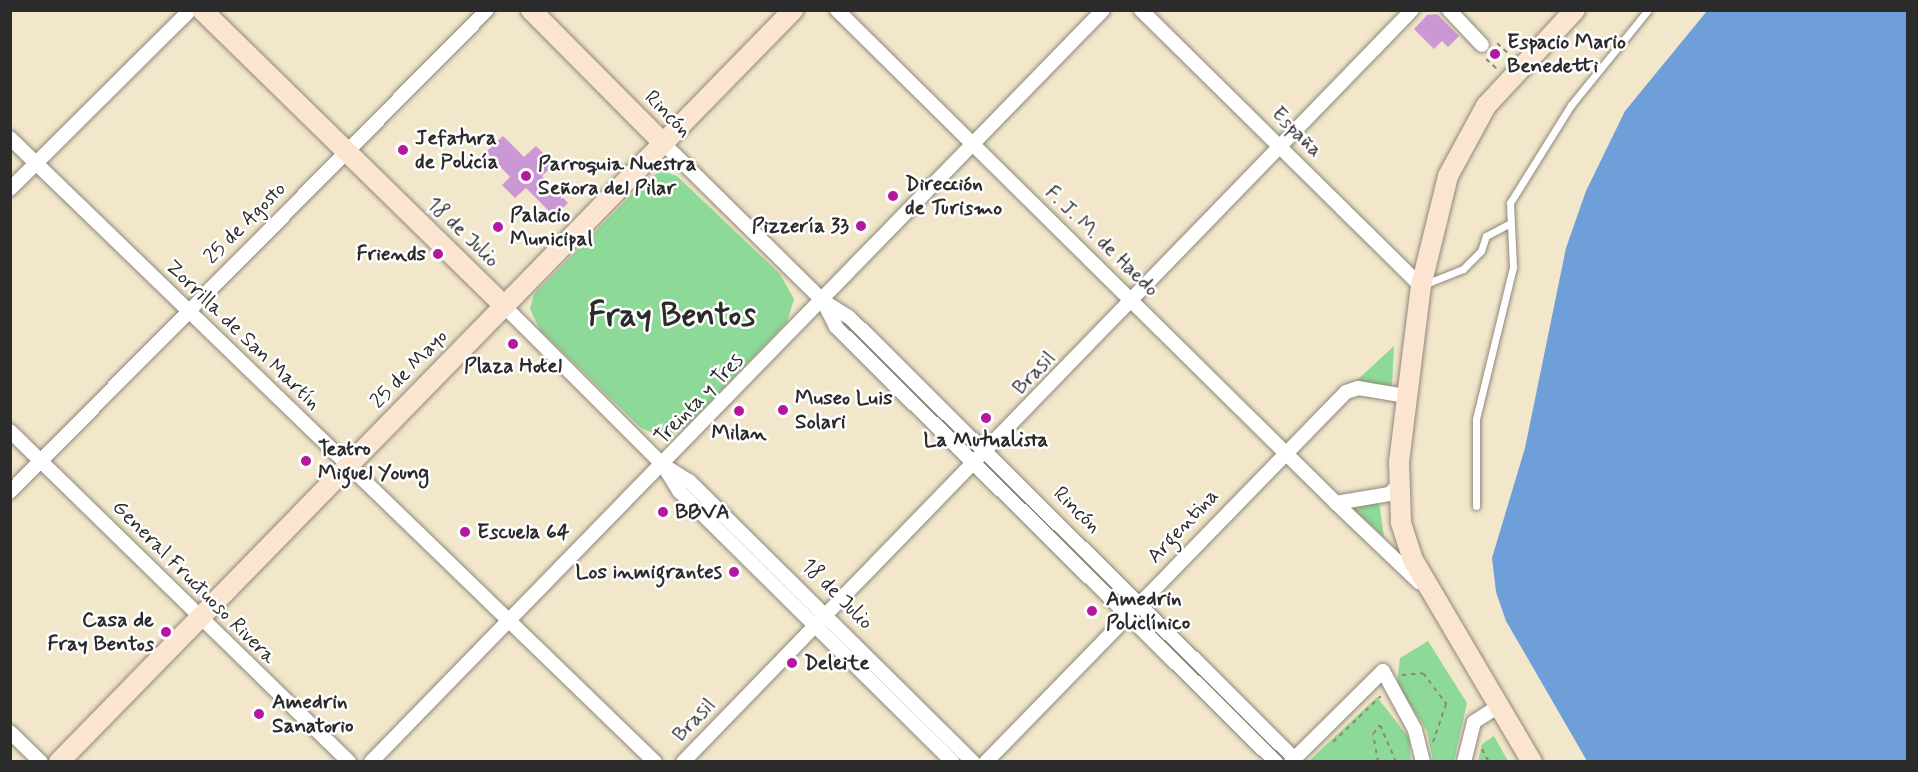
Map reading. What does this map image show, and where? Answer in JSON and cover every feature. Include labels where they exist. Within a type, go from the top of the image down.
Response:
[{"type":"street","points":[[10,189],[190,10]]},
{"type":"street","name":"18 de Julio","points":[[202,10],[663,465],[689,481],[973,762]]},
{"type":"street","name":"25 de Agosto","points":[[10,492],[487,10]]},
{"type":"street","name":"Rincón","points":[[531,10],[823,301],[849,318],[1293,760]]},
{"type":"street","name":"25 de Mayo","points":[[59,762],[793,10]]},
{"type":"street","name":"F. J. M. de Haedo","points":[[837,10],[1444,610]]},
{"type":"street","name":"Treinta y Tres","points":[[371,762],[823,301],[1103,10]]},
{"type":"street","name":"España","points":[[1142,10],[1421,286]]},
{"type":"street","name":"Brasil","points":[[683,762],[975,465],[1412,10]]},
{"type":"street","points":[[1449,10],[1486,41]]},
{"type":"street","points":[[1532,762],[1408,548],[1398,486],[1406,396],[1421,286],[1442,194],[1465,137],[1498,90],[1575,10]]},
{"type":"street","name":"Zorrilla de San Martín","points":[[10,138],[655,762]]},
{"type":"street","name":"Rincón","points":[[823,301],[836,327],[1276,762]]},
{"type":"street","name":"Argentina","points":[[986,762],[1283,452],[1346,392],[1358,388],[1406,396]]},
{"type":"street","name":"General Fructuoso Rivera","points":[[10,431],[349,762]]},
{"type":"street","name":"18 de Julio","points":[[663,465],[679,491],[953,762]]},
{"type":"street","points":[[1336,503],[1382,496],[1398,486]]},
{"type":"street","points":[[1293,760],[1383,671],[1422,756]]},
{"type":"street","points":[[1464,762],[1474,722],[1500,705]]},
{"type":"street","points":[[10,732],[41,762]]},
{"type":"lane","points":[[1476,506],[1476,419],[1513,267],[1510,203],[1571,105],[1648,10]]},
{"type":"lane","points":[[1421,286],[1463,269],[1481,251],[1486,236],[1510,224]]},
{"type":"path","points":[[1486,41],[1507,52]]},
{"type":"path","points":[[1401,676],[1423,673],[1446,704],[1438,737],[1422,756]]},
{"type":"path","points":[[1329,746],[1378,698]]},
{"type":"path","points":[[1378,762],[1373,734],[1380,725],[1396,762]]},
{"type":"path","points":[[1341,762],[1360,762]]},
{"type":"green space","points":[[662,171],[677,176],[780,274],[794,299],[787,322],[686,427],[663,437],[641,428],[540,330],[530,309],[534,294],[647,179]]},
{"type":"green space","points":[[1394,346],[1392,386],[1355,382]]},
{"type":"green space","points":[[1379,502],[1384,537],[1353,509]]},
{"type":"green space","points":[[1428,641],[1467,703],[1454,761],[1433,761],[1427,731],[1397,684],[1400,658]]},
{"type":"green space","points":[[1377,697],[1409,738],[1411,761],[1309,761]]},
{"type":"green space","points":[[1494,736],[1508,761],[1478,761],[1482,744]]},
{"type":"water","points":[[1707,11],[1907,11],[1907,761],[1587,761],[1506,621],[1496,592],[1492,558],[1525,448],[1566,248],[1586,191],[1625,111]]},
{"type":"building","points":[[1437,14],[1459,36],[1448,47],[1442,41],[1434,49],[1414,29],[1427,15]]},
{"type":"building","name":"Parroquia Nuestra Señora del Pilar","points":[[503,136],[524,157],[536,146],[554,164],[542,176],[568,203],[554,216],[526,188],[515,198],[502,185],[510,177],[486,152]]},
{"type":"place","name":"Espacio Mario Benedetti","points":[[1495,54]]},
{"type":"place","name":"Jefatura de Policía","points":[[403,150]]},
{"type":"place","name":"Parroquia Nuestra Señora del Pilar","points":[[526,176]]},
{"type":"place","name":"Dirección de Turismo","points":[[893,196]]},
{"type":"place","name":"Pizzería 33","points":[[861,226]]},
{"type":"place","name":"Palacio Municipal","points":[[498,227]]},
{"type":"place","name":"Friends","points":[[438,254]]},
{"type":"place","name":"Plaza Hotel","points":[[513,344]]},
{"type":"place","name":"Museo Luis Solari","points":[[783,410]]},
{"type":"place","name":"Milan","points":[[739,411]]},
{"type":"place","name":"La Mutualista","points":[[986,418]]},
{"type":"place","name":"Teatro Miguel Young","points":[[306,461]]},
{"type":"place","name":"BBVA","points":[[663,512]]},
{"type":"place","name":"Escuela 64","points":[[465,532]]},
{"type":"place","name":"Los inmigrantes","points":[[734,572]]},
{"type":"place","name":"Amedrin Policlínico","points":[[1092,611]]},
{"type":"place","name":"Casa de Fray Bentos","points":[[166,632]]},
{"type":"place","name":"Deleite","points":[[792,663]]},
{"type":"place","name":"Amedrin Sanatorio","points":[[259,714]]},
{"type":"district","name":"Fray Bentos","points":[[672,317]]}]
